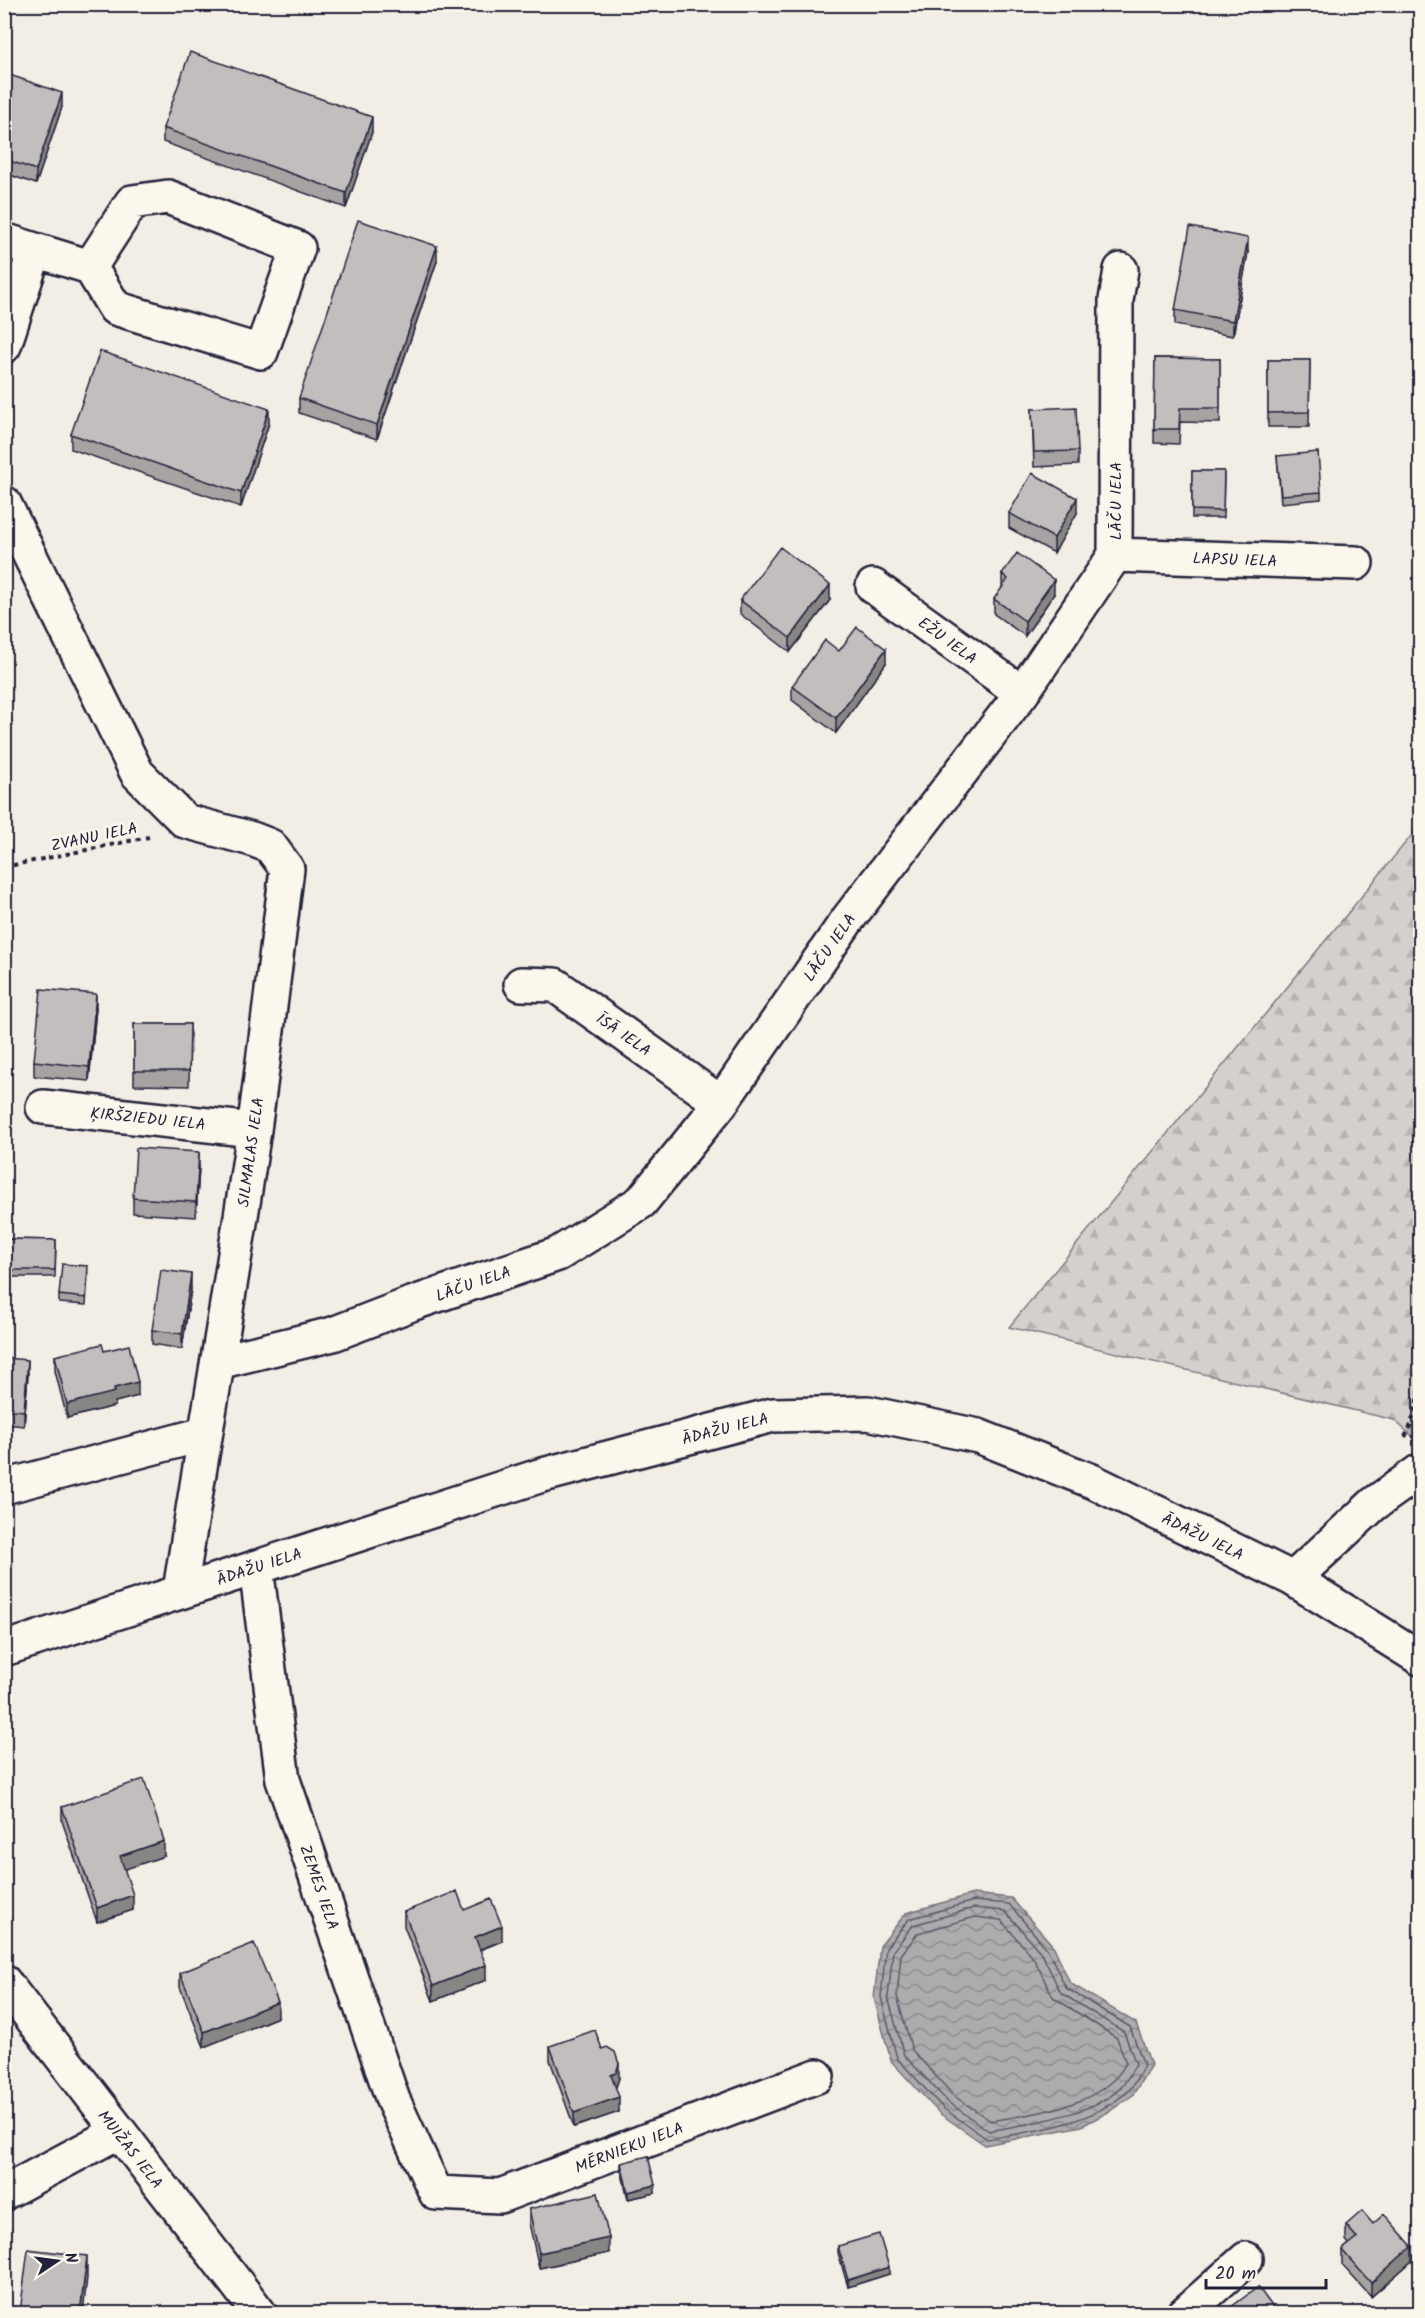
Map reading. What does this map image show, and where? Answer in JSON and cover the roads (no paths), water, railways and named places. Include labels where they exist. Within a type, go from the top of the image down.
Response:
[{"type":"street","points":[[4,240],[90,267],[115,308],[261,352],[298,248],[168,197],[132,202],[90,267]]},
{"type":"street","points":[[4,346],[35,250]]},
{"type":"street","name":"LĀČU IELA","points":[[218,1362],[333,1334],[411,1304],[558,1254],[641,1202],[721,1103],[848,920],[1022,693],[1115,555],[1116,300],[1121,270]]},
{"type":"street","name":"SILMALAS IELA","points":[[4,503],[137,773],[185,821],[270,846],[287,869],[254,1130],[180,1591]]},
{"type":"street","name":"LAPSU IELA","points":[[1115,555],[1356,563]]},
{"type":"street","name":"EŽU IELA","points":[[873,586],[1022,693]]},
{"type":"street","name":"ĪSĀ IELA","points":[[521,984],[555,985],[721,1103]]},
{"type":"street","name":"ĶIRŠZIEDU IELA","points":[[43,1107],[254,1130]]},
{"type":"street","name":"ĀDAŽU IELA","points":[[4,1649],[538,1476],[773,1415],[868,1413],[978,1436],[1092,1481],[1293,1579],[1420,1658]]},
{"type":"street","points":[[4,1487],[204,1434]]},
{"type":"street","points":[[1293,1579],[1374,1504],[1420,1472]]},
{"type":"street","name":"ZEMES IELA","points":[[256,1567],[283,1780],[393,2100],[436,2193]]},
{"type":"street","name":"MUIŽAS IELA","points":[[4,1982],[260,2313]]},
{"type":"street","name":"MĒRNIEKU IELA","points":[[436,2193],[500,2196],[817,2076]]},
{"type":"street","points":[[4,2193],[118,2132]]},
{"type":"street","points":[[1184,2313],[1246,2259]]},
{"type":"water","points":[[973,1894],[1011,1898],[1054,1947],[1070,1983],[1136,2023],[1151,2065],[1133,2095],[1082,2126],[985,2145],[939,2113],[891,2061],[874,1998],[880,1946],[906,1913]]}]
